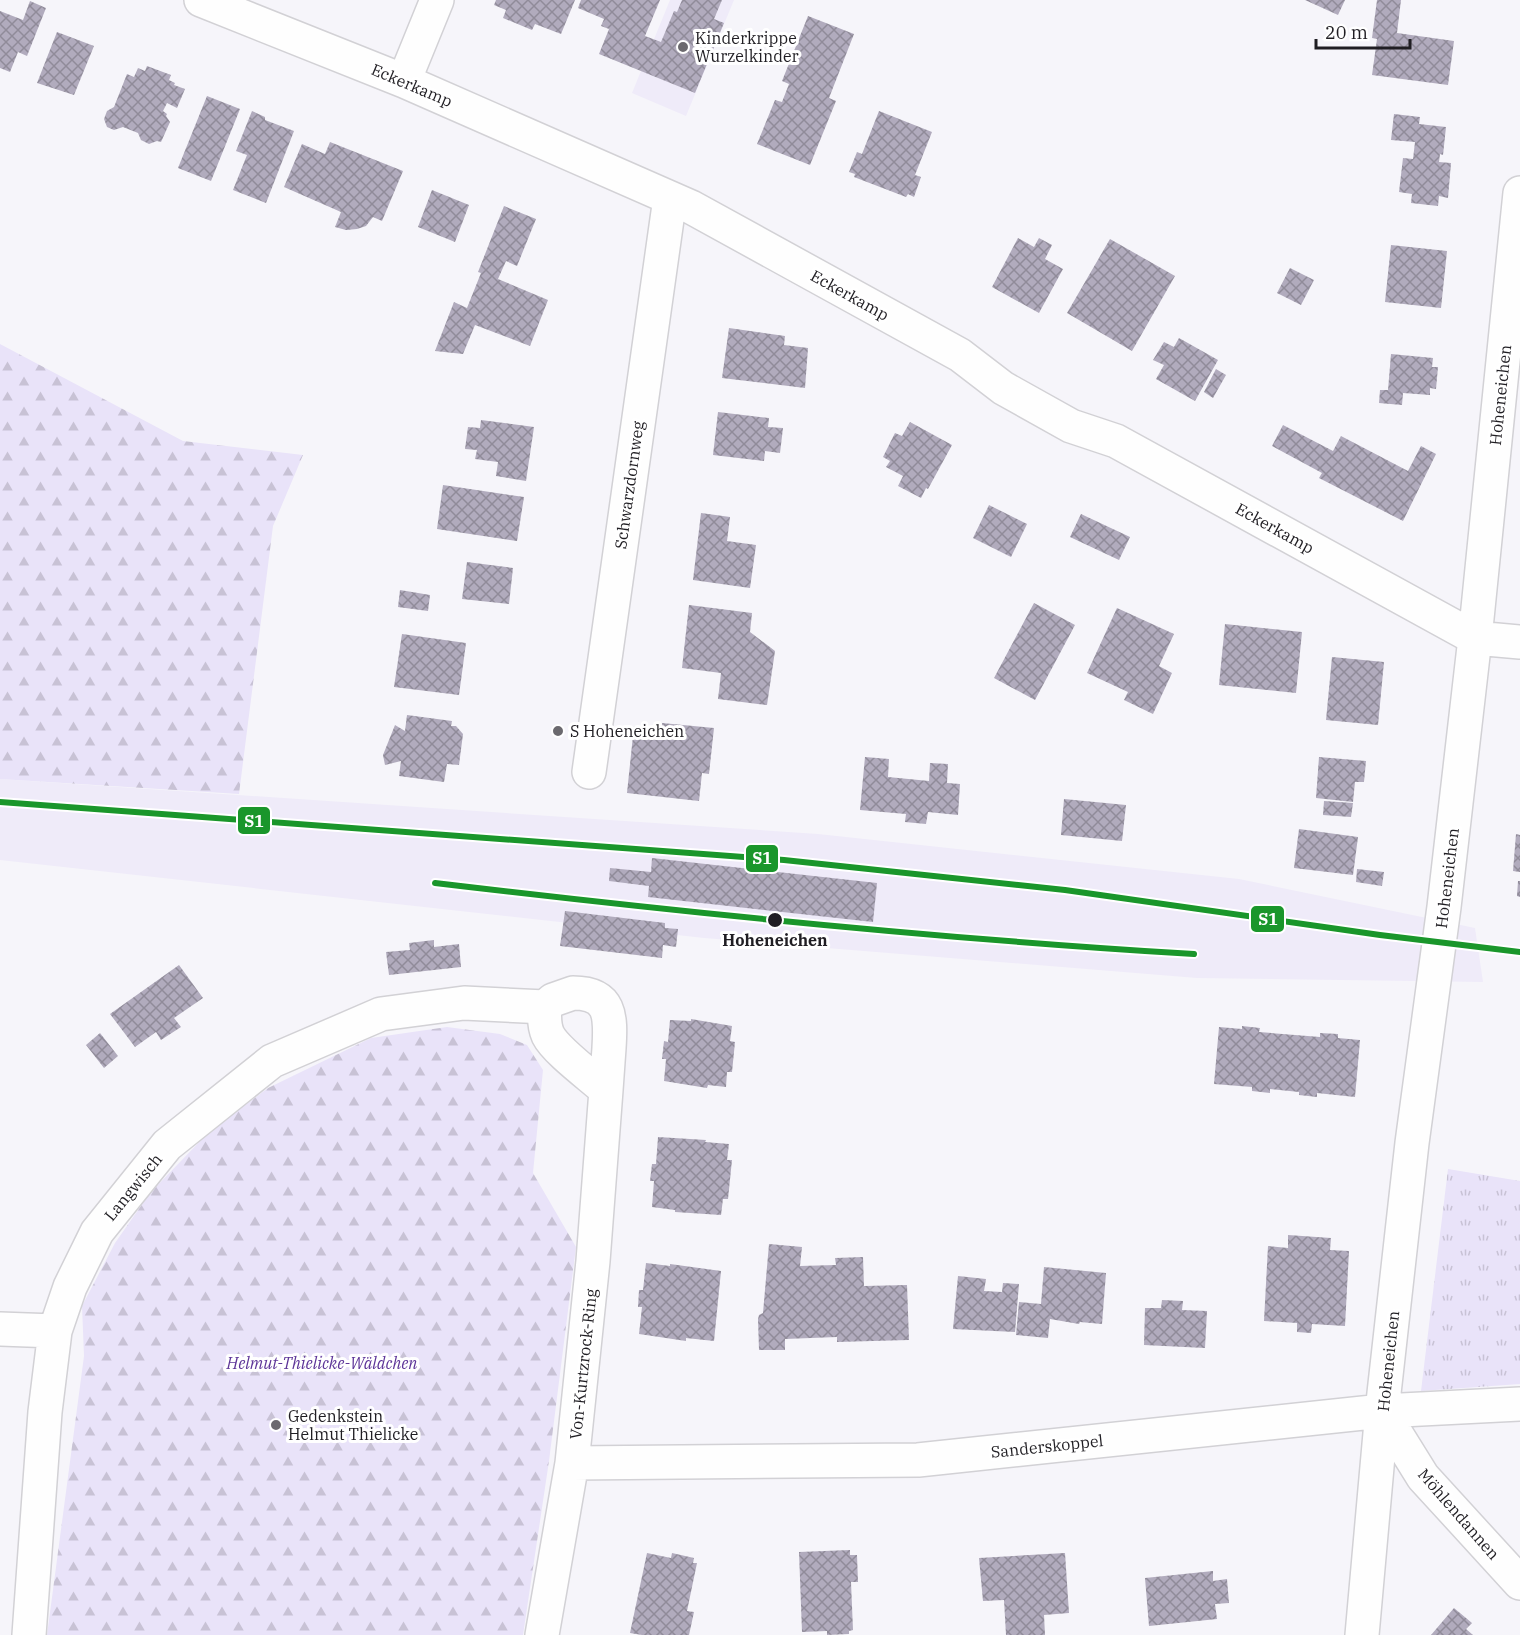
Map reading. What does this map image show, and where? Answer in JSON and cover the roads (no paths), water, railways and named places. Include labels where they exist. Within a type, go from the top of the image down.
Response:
[{"type":"street","name":"Eckerkamp","points":[[201,0],[404,81],[691,207],[960,355],[1003,388],[1071,426],[1116,441],[1475,638]]},
{"type":"street","points":[[404,81],[437,0]]},
{"type":"street","name":"Hoheneichen","points":[[1362,1635],[1382,1411],[1412,1143],[1444,907],[1475,638],[1520,193]]},
{"type":"street","name":"Schwarzdornweg","points":[[589,772],[670,198]]},
{"type":"street","points":[[1475,638],[1520,642]]},
{"type":"street","name":"Von-Kurtzrock-Ring","points":[[543,1635],[572,1463],[593,1261],[611,1023],[608,1011],[600,999],[591,994],[573,993],[554,1000],[545,1007]]},
{"type":"street","name":"Langwisch","points":[[29,1635],[45,1412],[55,1332],[70,1287],[97,1232],[167,1145],[272,1061],[381,1014],[464,1003],[545,1007]]},
{"type":"street","points":[[545,1007],[546,1026],[554,1043],[606,1090]]},
{"type":"street","points":[[0,1329],[55,1332]]},
{"type":"street","name":"Sanderskoppel","points":[[572,1463],[918,1460],[1382,1411],[1520,1404]]},
{"type":"street","name":"Möhlendannen","points":[[1382,1411],[1423,1477],[1520,1583]]},
{"type":"place","name":"Kinderkrippe Wurzelkinder","points":[[683,47]]},
{"type":"place","name":"S Hoheneichen","points":[[558,731]]},
{"type":"place","name":"Hoheneichen","points":[[775,920]]},
{"type":"place","name":"Gedenkstein Helmut Thielicke","points":[[276,1425]]},
{"type":"park label","name":"Helmut-Thielicke-Wäldchen","points":[[322,1363]]}]
